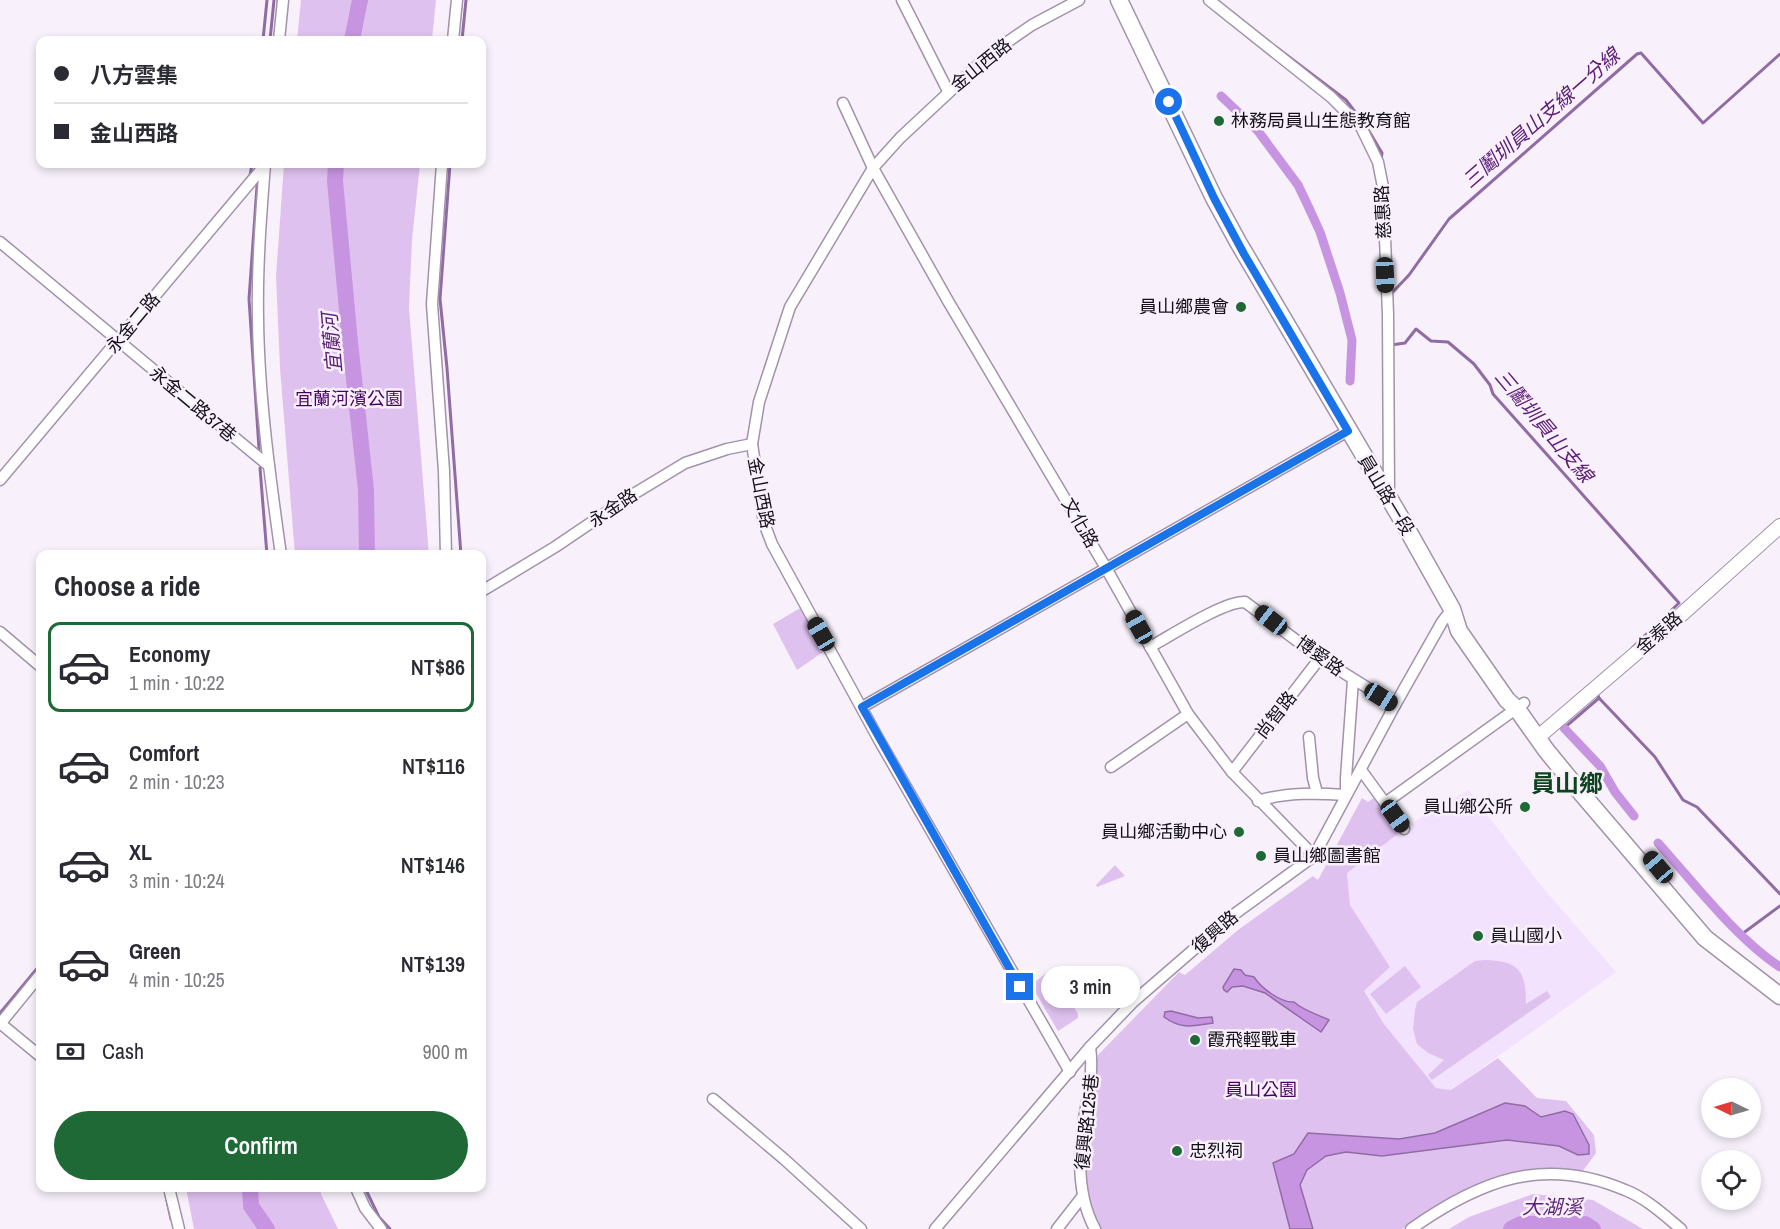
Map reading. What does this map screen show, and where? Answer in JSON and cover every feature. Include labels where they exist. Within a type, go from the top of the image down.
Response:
[{"type":"main road","name":"員山路一段","points":[[1119,0],[1214,198],[1244,254],[1452,609],[1459,631],[1507,700],[1521,706],[1582,794],[1705,938],[1780,996]]},
{"type":"main road","name":"員山路一段","points":[[1541,735],[1714,933],[1780,983]]},
{"type":"street","points":[[280,36],[284,0]]},
{"type":"street","points":[[453,36],[457,0]]},
{"type":"street","points":[[902,0],[948,91]]},
{"type":"street","name":"金山西路","points":[[1070,1072],[964,890],[772,544],[764,523],[752,444],[759,402],[790,307],[873,168],[948,91],[990,54],[1032,25],[1080,0]]},
{"type":"street","name":"慈惠路","points":[[1209,0],[1331,97],[1361,127],[1378,162],[1383,187],[1388,314],[1389,499]]},
{"type":"street","name":"文化路","points":[[843,102],[873,168],[948,301],[1106,568],[1188,714],[1232,772],[1314,856]]},
{"type":"street","name":"永金二路","points":[[0,480],[262,168]]},
{"type":"street","points":[[265,168],[258,246],[258,320],[268,466],[280,550]]},
{"type":"street","points":[[442,168],[432,304],[443,460],[446,550]]},
{"type":"street","name":"永金二路37巷","points":[[0,242],[268,466]]},
{"type":"street","points":[[862,707],[1348,431]]},
{"type":"street","name":"永金路","points":[[486,589],[555,547],[632,495],[685,464],[727,449],[752,444]]},
{"type":"street","name":"金泰路","points":[[1541,735],[1780,526]]},
{"type":"street","name":"博愛路","points":[[1150,647],[1221,608],[1237,602],[1245,602],[1320,658],[1395,705]]},
{"type":"street","name":"復興路","points":[[935,1229],[1090,1047],[1133,1002],[1228,920],[1314,856],[1395,705],[1442,622],[1452,609]]},
{"type":"street","points":[[0,632],[36,663]]},
{"type":"street","name":"尚智路","points":[[1232,772],[1320,658]]},
{"type":"street","points":[[1258,801],[1270,797],[1317,793],[1346,795],[1353,680]]},
{"type":"street","points":[[1385,803],[1521,706]]},
{"type":"street","points":[[1111,767],[1188,714]]},
{"type":"street","points":[[1309,737],[1312,778],[1317,793]]},
{"type":"street","points":[[1361,770],[1404,829]]},
{"type":"street","points":[[36,980],[0,1023],[36,1053]]},
{"type":"street","name":"復興路125巷","points":[[1090,1047],[1093,1068],[1083,1129],[1080,1178],[1086,1212],[1095,1229]]},
{"type":"street","points":[[713,1099],[861,1229]]},
{"type":"street","points":[[1411,1229],[1436,1211],[1471,1192],[1527,1174],[1555,1173],[1596,1180],[1627,1190],[1655,1207],[1681,1229]]},
{"type":"street","points":[[170,1192],[179,1229]]},
{"type":"street","points":[[358,1192],[365,1208],[381,1229]]},
{"type":"street","points":[[1057,1229],[1082,1197]]},
{"type":"shaded area","name":"員山國小","points":[[1469,790],[1539,883],[1616,972],[1451,1090],[1436,1088],[1384,1024],[1364,991],[1390,967],[1350,905],[1347,873],[1418,819]]},
{"type":"shaded area","points":[[1234,969],[1254,977],[1266,990],[1277,997],[1294,1002],[1329,1020],[1321,1032],[1265,993],[1243,986],[1232,987],[1227,992],[1223,987]]},
{"type":"shaded area","points":[[1171,1011],[1198,1018],[1212,1017],[1213,1023],[1188,1026],[1176,1024],[1164,1017],[1165,1012]]},
{"type":"shaded area","points":[[1505,1103],[1525,1106],[1541,1117],[1565,1111],[1573,1114],[1589,1145],[1589,1154],[1578,1155],[1559,1146],[1507,1140],[1382,1156],[1346,1152],[1326,1156],[1307,1170],[1300,1185],[1313,1229],[1290,1229],[1273,1163],[1294,1154],[1308,1133],[1399,1139],[1435,1133]]},
{"type":"green space","points":[[301,0],[436,0],[432,36],[297,36]]},
{"type":"green space","name":"宜蘭河濱公園","points":[[284,168],[420,168],[412,240],[409,308],[429,550],[295,550],[280,368],[276,276]]},
{"type":"green space","points":[[802,607],[826,650],[797,670],[773,624]]},
{"type":"green space","name":"員山公園","points":[[1375,797],[1399,833],[1347,873],[1350,905],[1390,967],[1364,991],[1384,1024],[1436,1088],[1451,1090],[1498,1058],[1537,1098],[1566,1101],[1594,1135],[1596,1153],[1582,1172],[1544,1168],[1524,1170],[1489,1180],[1447,1199],[1402,1229],[1099,1229],[1085,1195],[1084,1154],[1098,1055],[1179,972],[1185,975],[1238,930],[1313,876],[1318,880],[1362,798],[1368,802]]},
{"type":"green space","points":[[1115,865],[1125,876],[1097,887],[1096,885]]},
{"type":"green space","points":[[1484,960],[1513,965],[1518,970],[1524,983],[1526,1004],[1547,991],[1551,997],[1432,1080],[1428,1075],[1444,1060],[1428,1053],[1417,1044],[1413,1029],[1417,1002],[1475,961]]},
{"type":"green space","points":[[1405,966],[1421,987],[1386,1014],[1370,994]]},
{"type":"green space","points":[[1049,971],[1053,971],[1078,1014],[1078,1018],[1058,1031],[1031,985]]},
{"type":"green space","points":[[187,1192],[321,1192],[338,1229],[194,1229]]},
{"type":"green space","points":[[1533,1194],[1593,1200],[1643,1229],[1449,1229],[1469,1217]]},
{"type":"waterway","points":[[263,36],[267,0]]},
{"type":"waterway","points":[[270,36],[274,0]]},
{"type":"waterway","name":"宜蘭河","points":[[353,36],[360,0]]},
{"type":"waterway","points":[[462,36],[466,0]]},
{"type":"waterway","name":"三鬮圳員山支線","points":[[1276,47],[1346,100],[1362,121]]},
{"type":"waterway","name":"三鬮圳員山支線一分線","points":[[1390,295],[1409,275],[1449,219],[1637,54],[1641,53],[1703,123],[1780,54]]},
{"type":"waterway","points":[[1221,96],[1258,131],[1298,185],[1320,232],[1340,293],[1352,340],[1350,381]]},
{"type":"waterway","name":"三鬮圳員山支線","points":[[1366,126],[1382,153],[1381,160]]},
{"type":"waterway","points":[[250,176],[251,168]]},
{"type":"waterway","name":"宜蘭河","points":[[336,168],[335,181],[350,342],[366,490],[367,550]]},
{"type":"waterway","points":[[450,168],[440,299],[461,550]]},
{"type":"waterway","points":[[257,186],[249,299],[259,449]]},
{"type":"waterway","name":"三鬮圳員山支線","points":[[1391,345],[1405,343],[1416,329],[1431,341],[1448,342],[1474,364],[1490,385],[1493,394],[1679,603],[1633,647]]},
{"type":"waterway","points":[[260,468],[267,550]]},
{"type":"waterway","name":"三鬮圳員山支線","points":[[1597,693],[1599,698],[1655,757],[1683,800],[1697,807],[1780,894]]},
{"type":"waterway","points":[[1564,728],[1599,698]]},
{"type":"waterway","points":[[1564,728],[1600,766],[1615,792],[1634,816]]},
{"type":"waterway","points":[[1658,843],[1731,925],[1780,967]]},
{"type":"waterway","points":[[1742,934],[1780,906]]},
{"type":"waterway","points":[[0,1013],[36,970]]},
{"type":"waterway","name":"宜蘭河","points":[[250,1192],[251,1206],[267,1229]]},
{"type":"waterway","points":[[367,1192],[379,1217],[390,1229]]},
{"type":"waterway","points":[[166,1196],[171,1219]]},
{"type":"waterway","name":"大湖溪","points":[[1511,1229],[1521,1224],[1585,1224],[1593,1229]]},
{"type":"place","name":"林務局員山生態教育館","points":[[1219,121]]},
{"type":"place","name":"員山鄉農會","points":[[1241,307]]},
{"type":"place","name":"員山鄉公所","points":[[1525,807]]},
{"type":"place","name":"員山鄉活動中心","points":[[1239,832]]},
{"type":"place","name":"員山鄉圖書館","points":[[1261,856]]},
{"type":"place","name":"員山國小","points":[[1478,936]]},
{"type":"place","name":"霞飛輕戰車","points":[[1195,1040]]},
{"type":"place","name":"忠烈祠","points":[[1177,1151]]},
{"type":"district","name":"員山鄉","points":[[1567,784]]},
{"type":"route","points":[[1020,987],[862,707],[1348,431],[1244,254],[1214,198],[1169,102]]}]
